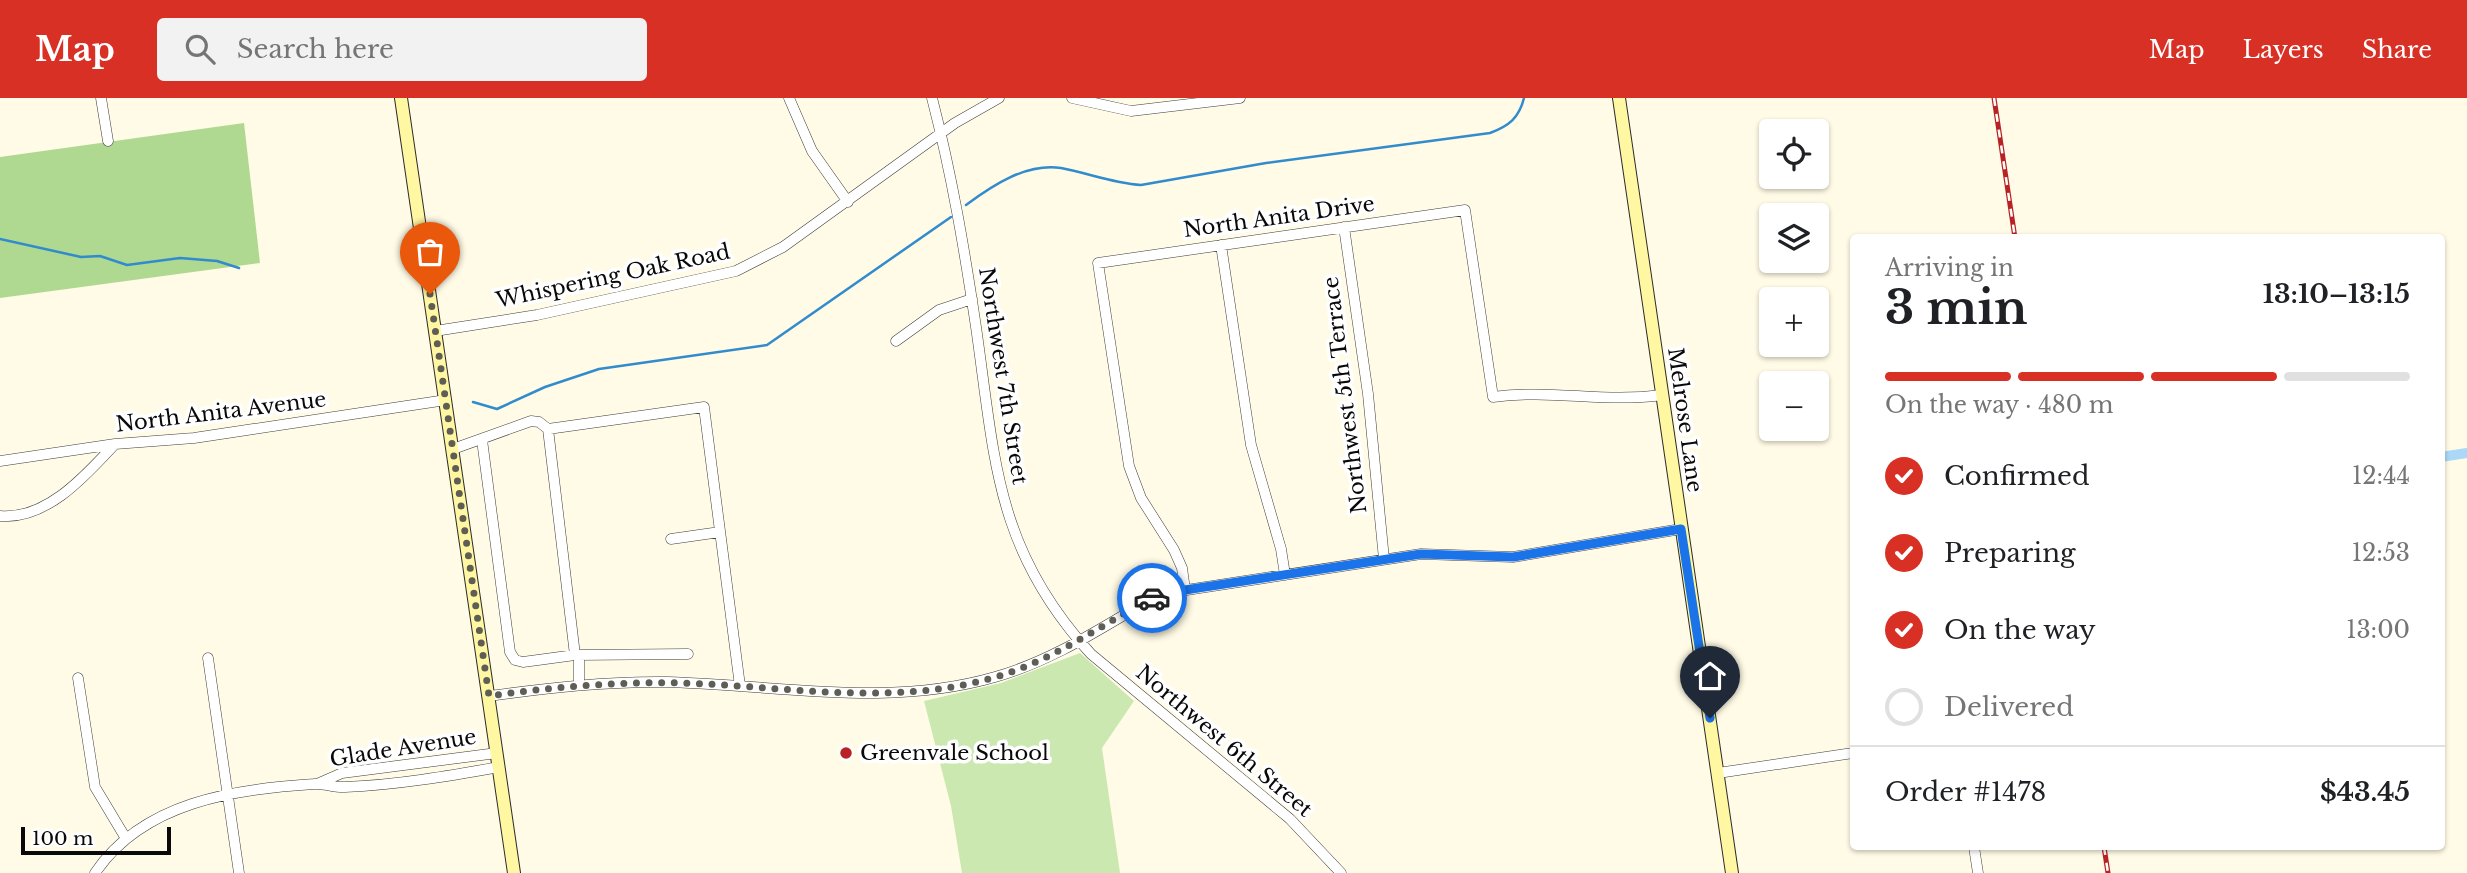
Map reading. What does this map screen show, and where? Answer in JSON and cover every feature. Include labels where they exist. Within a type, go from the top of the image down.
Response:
[{"type":"main road","points":[[401,98],[514,873]]},
{"type":"main road","name":"Melrose Lane","points":[[1619,98],[1732,873]]},
{"type":"street","points":[[101,98],[108,141]]},
{"type":"street","points":[[789,98],[812,151],[848,202]]},
{"type":"street","name":"Northwest 7th Street","points":[[932,98],[957,197],[1001,493],[1009,520],[1033,577],[1080,642]]},
{"type":"street","name":"Whispering Oak Road","points":[[435,331],[549,313],[736,271],[783,247],[955,123],[999,98]]},
{"type":"street","points":[[1072,98],[1111,108],[1151,111],[1240,98]]},
{"type":"street","name":"North Anita Drive","points":[[1185,590],[1182,568],[1174,550],[1141,498],[1129,466],[1098,263],[1465,210],[1493,397],[1530,392],[1603,400],[1662,395]]},
{"type":"street","name":"Northwest 5th Terrace","points":[[1344,227],[1368,394],[1384,559]]},
{"type":"street","points":[[1221,245],[1251,446],[1281,549],[1285,575]]},
{"type":"street","points":[[897,341],[939,310],[972,299]]},
{"type":"street","name":"North Anita Avenue","points":[[0,461],[115,444],[194,438],[446,400]]},
{"type":"street","points":[[548,429],[704,407],[740,686]]},
{"type":"street","points":[[453,449],[531,421],[539,422],[548,429],[579,685]]},
{"type":"street","points":[[482,440],[510,652],[515,660],[523,662],[577,655],[688,654]]},
{"type":"street","points":[[0,516],[38,508],[77,485],[115,444]]},
{"type":"street","points":[[489,696],[579,685],[666,682],[885,695],[996,677],[1080,642],[1151,599],[1185,590],[1421,554],[1513,557],[1681,529]]},
{"type":"street","points":[[671,539],[720,532]]},
{"type":"street","name":"Northwest 6th Street","points":[[1080,642],[1112,673],[1290,819],[1341,873]]},
{"type":"street","points":[[208,658],[239,873]]},
{"type":"street","points":[[78,678],[95,787],[125,837]]},
{"type":"street","name":"Glade Avenue","points":[[317,784],[342,773],[497,752]]},
{"type":"street","points":[[1718,773],[1850,753]]},
{"type":"street","points":[[408,765],[410,779]]},
{"type":"street","name":"Glade Avenue","points":[[95,873],[125,837],[176,807],[229,795],[317,784],[343,788],[499,767]]},
{"type":"street","points":[[342,773],[343,788]]},
{"type":"street","points":[[1974,850],[1978,873]]},
{"type":"green space","points":[[244,123],[260,263],[0,298],[0,157]]},
{"type":"green space","points":[[1080,653],[1134,701],[1102,748],[1120,873],[962,873],[951,806],[924,701],[1001,683]]},
{"type":"waterway","points":[[966,205],[1010,177],[1048,167],[1141,185],[1266,163],[1490,133],[1512,120],[1524,98]]},
{"type":"waterway","points":[[473,402],[497,409],[545,387],[599,369],[767,345],[951,217]]},
{"type":"waterway","points":[[0,239],[81,257],[100,256],[127,265],[180,258],[217,261],[239,268]]},
{"type":"waterway","points":[[2445,456],[2467,453]]},
{"type":"railway","points":[[1994,98],[2014,234]]},
{"type":"railway","points":[[2104,850],[2108,873]]},
{"type":"way so far","points":[[430,294],[489,696],[586,685],[666,682],[885,695],[972,683],[1021,668],[1080,642],[1152,598]]},
{"type":"place","name":"Greenvale School","points":[[846,753]]},
{"type":"route","points":[[1152,598],[1185,590],[1421,554],[1513,557],[1588,542],[1681,529],[1710,718]]}]
